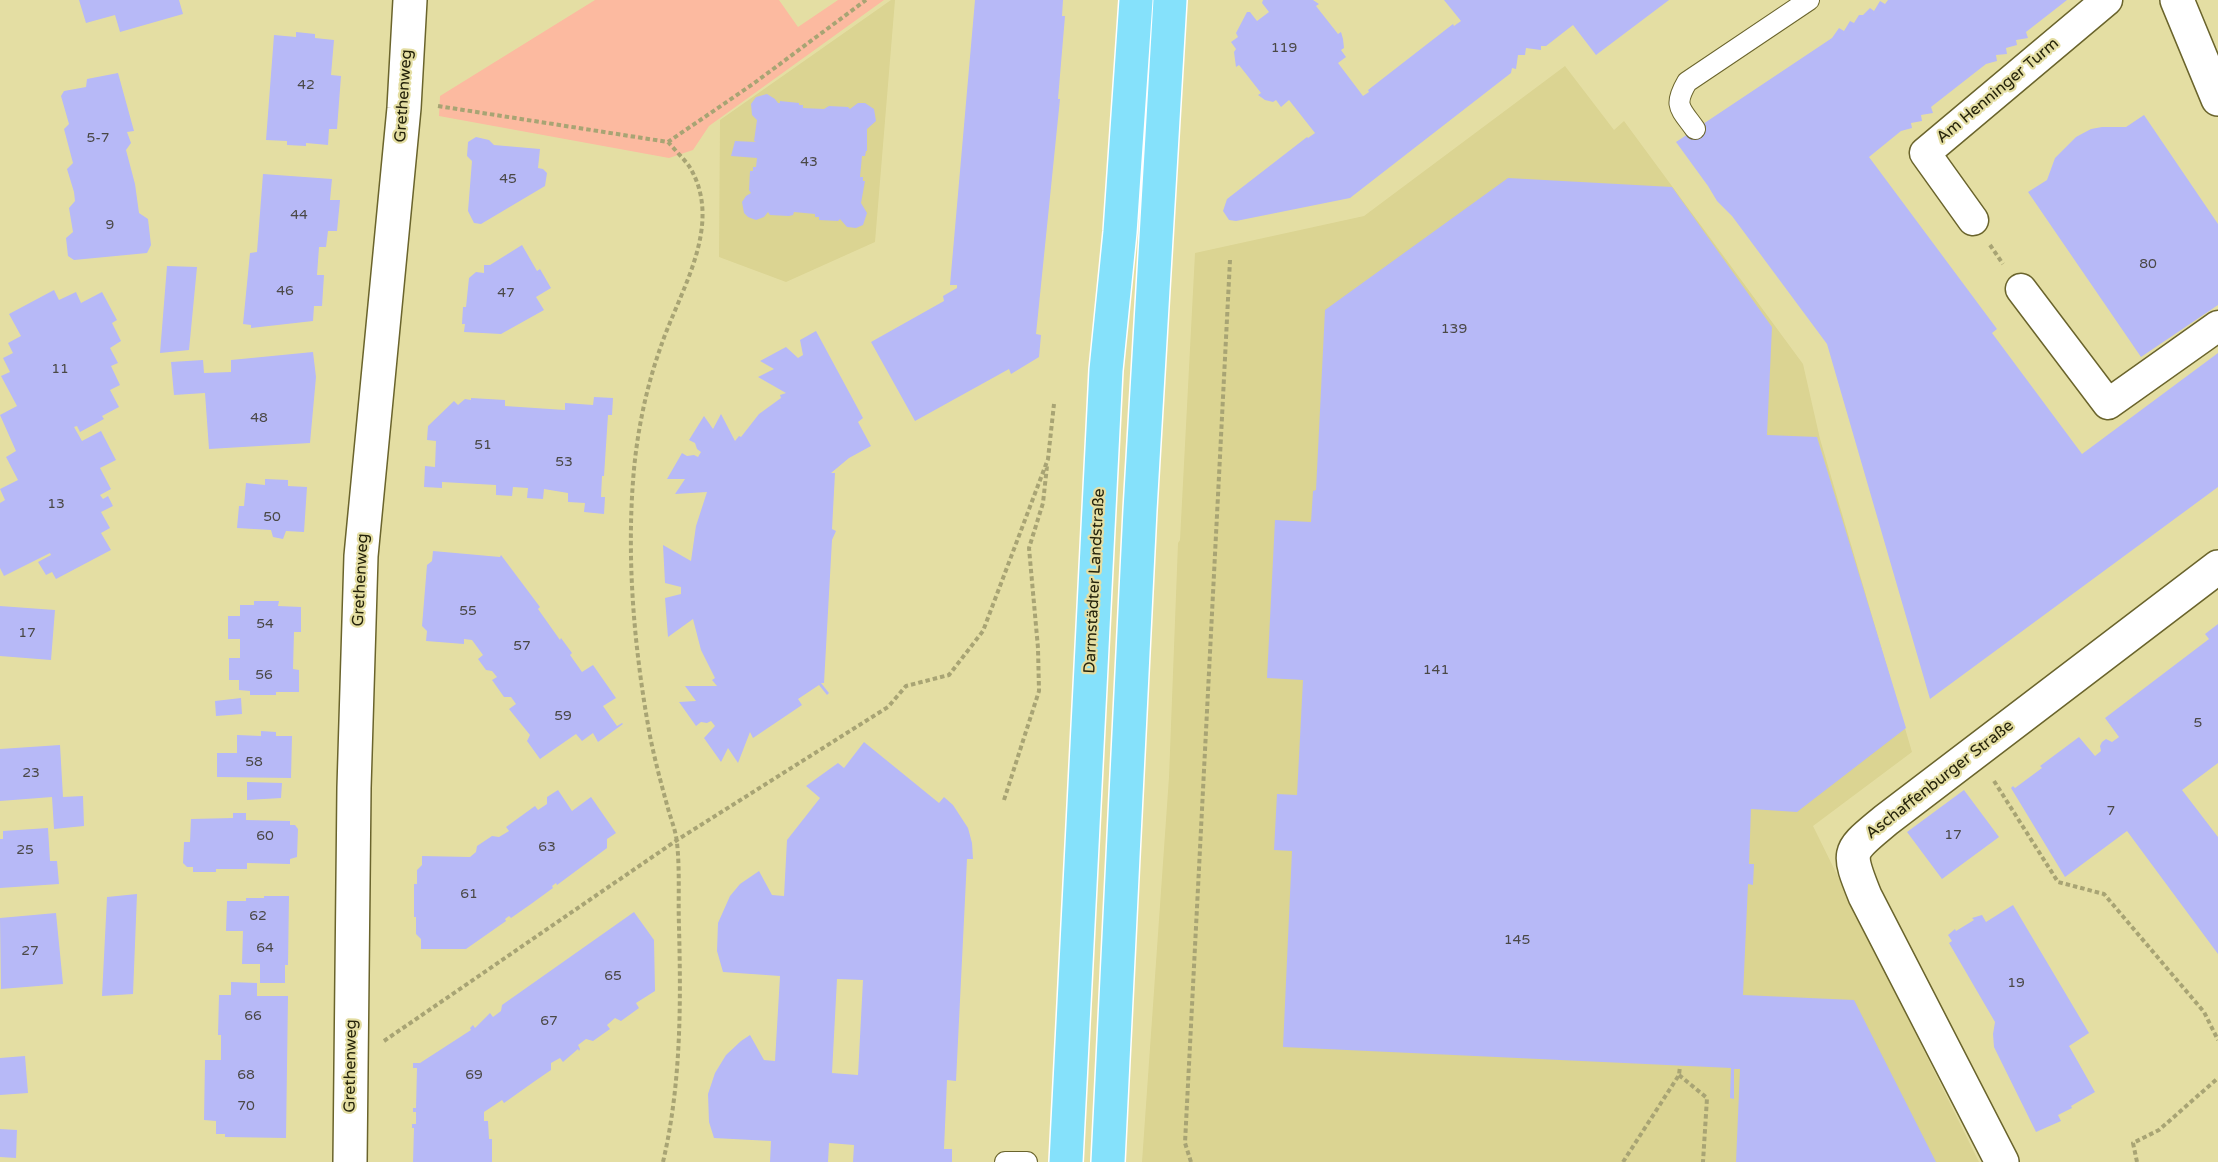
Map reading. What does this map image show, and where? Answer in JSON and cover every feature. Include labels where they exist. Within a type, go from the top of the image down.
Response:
[{"type":"main road","name":"Darmstädter Landstraße","points":[[1066,1162],[1106,370],[1120,232],[1136,0]]},
{"type":"main road","points":[[1108,1162],[1139,521],[1170,0]]},
{"type":"street","name":"Grethenweg","points":[[350,1162],[354,788],[361,556],[404,108],[410,0]]},
{"type":"street","name":"Am Henninger Turm","points":[[1973,220],[1925,153],[2107,0]]},
{"type":"street","points":[[2177,0],[2215,82]]},
{"type":"street","points":[[2021,289],[2108,405],[2218,326]]},
{"type":"street","name":"Aschaffenburger Straße","points":[[2002,1162],[1865,896],[1852,862],[1856,847],[1975,752],[2218,567]]},
{"type":"lane","points":[[1695,129],[1680,108],[1678,96],[1686,82],[1809,0]]},
{"type":"lane","points":[[1005,1162],[1027,1162]]},
{"type":"path","points":[[668,142],[753,84],[866,0]]},
{"type":"path","points":[[404,108],[443,106],[668,142],[688,166],[699,187],[703,209],[702,236],[660,347],[640,426],[634,468],[632,507],[632,574],[638,650],[650,738],[677,840],[679,1029],[676,1088],[663,1162]]},
{"type":"path","points":[[1973,220],[2021,289]]},
{"type":"path","points":[[1191,1162],[1185,1143],[1230,260]]},
{"type":"path","points":[[1004,800],[1039,691],[1038,648],[1029,548],[1043,503],[1054,404]]},
{"type":"path","points":[[351,1064],[677,840],[888,707],[906,686],[949,675],[983,631],[1048,459]]},
{"type":"path","points":[[1975,752],[2058,882],[2104,894],[2204,1012],[2218,1040]]},
{"type":"path","points":[[1623,1162],[1679,1075],[1680,1066]]},
{"type":"path","points":[[1679,1075],[1707,1098],[1703,1162]]},
{"type":"path","points":[[2137,1162],[2133,1143],[2159,1130],[2218,1078]]},
{"type":"shaded area","points":[[595,0],[779,0],[798,27],[838,0],[884,0],[709,126],[693,150],[669,158],[439,116],[440,96]]},
{"type":"shaded area","points":[[891,0],[895,0],[875,242],[786,282],[719,257],[720,120]]},
{"type":"shaded area","points":[[1565,66],[1614,130],[1624,121],[1803,364],[1820,439],[1912,752],[1813,826],[1979,1162],[1142,1162],[1169,777],[1178,543],[1180,540],[1195,253],[1364,216]]},
{"type":"building","points":[[79,0],[179,0],[183,14],[120,32],[115,15],[86,23]]},
{"type":"building","points":[[975,0],[1063,0],[1062,16],[1065,16],[1058,99],[1060,99],[1036,334],[1041,335],[1039,357],[1011,374],[1009,369],[915,421],[871,342],[944,301],[943,296],[957,288],[957,285],[950,285]]},
{"type":"building","points":[[1263,0],[1313,0],[1319,4],[1316,6],[1338,34],[1341,32],[1344,48],[1341,50],[1346,57],[1338,63],[1363,96],[1453,24],[1454,26],[1461,21],[1444,0],[1669,0],[1596,55],[1573,25],[1546,46],[1541,46],[1541,50],[1526,48],[1525,55],[1518,55],[1516,69],[1512,68],[1511,73],[1350,198],[1236,221],[1229,220],[1223,211],[1227,199],[1315,133],[1289,100],[1281,107],[1276,100],[1273,102],[1265,100],[1258,95],[1261,93],[1239,65],[1236,67],[1234,52],[1236,49],[1231,42],[1238,37],[1236,33],[1247,12],[1250,12],[1257,21],[1269,12],[1262,3]]},
{"type":"building","points":[[1888,0],[2067,0],[2026,32],[2028,38],[2016,40],[2017,45],[2006,48],[2007,54],[1996,55],[1997,61],[1986,64],[1931,107],[1933,113],[1921,115],[1922,121],[1911,123],[1912,128],[1901,131],[1869,157],[1997,329],[1992,333],[2082,454],[2218,353],[2218,487],[1930,699],[1827,344],[1732,216],[1717,201],[1676,142],[1832,38],[1839,28],[1844,31],[1850,21],[1854,23],[1859,15],[1863,15],[1870,8],[1874,11],[1880,1],[1885,4]]},
{"type":"building","points":[[296,32],[315,34],[315,38],[334,40],[331,75],[341,76],[337,129],[329,129],[328,145],[306,143],[306,146],[287,145],[287,141],[266,140],[274,35],[296,37]]},
{"type":"building","points":[[118,73],[134,131],[127,132],[131,143],[126,150],[135,184],[139,213],[148,219],[151,245],[147,253],[74,260],[68,256],[66,238],[73,232],[69,208],[75,201],[67,169],[73,163],[64,129],[69,124],[61,96],[64,91],[86,87],[87,79]]},
{"type":"building","points":[[767,94],[778,103],[780,101],[799,103],[803,105],[803,108],[824,109],[829,106],[850,109],[858,103],[865,103],[874,109],[876,121],[867,129],[867,151],[865,156],[862,156],[860,177],[863,177],[865,181],[861,203],[867,213],[863,225],[856,228],[847,227],[840,219],[838,221],[819,220],[815,214],[794,212],[789,216],[770,215],[768,212],[764,217],[756,220],[744,213],[742,202],[751,193],[749,190],[750,171],[756,167],[757,158],[731,156],[735,141],[756,142],[754,141],[757,120],[752,115],[751,104],[756,97]]},
{"type":"building","points":[[2144,115],[2218,224],[2218,305],[2141,357],[2028,192],[2047,180],[2055,158],[2076,137],[2091,129],[2126,127]]},
{"type":"building","points":[[476,137],[489,140],[494,145],[540,149],[538,168],[547,173],[545,186],[481,224],[474,223],[468,211],[472,161],[467,156],[468,142]]},
{"type":"building","points":[[263,174],[332,179],[330,200],[340,200],[337,231],[328,231],[326,247],[319,247],[317,275],[324,275],[322,306],[314,306],[313,321],[251,328],[251,325],[243,324],[250,253],[257,252]]},
{"type":"building","points":[[1508,178],[1672,187],[1772,327],[1767,435],[1817,437],[1906,728],[1797,812],[1751,809],[1749,864],[1754,864],[1753,885],[1748,884],[1743,995],[1854,1000],[1936,1162],[1736,1162],[1740,1069],[1734,1069],[1734,1099],[1730,1098],[1731,1068],[1283,1047],[1292,851],[1274,850],[1277,794],[1297,795],[1303,680],[1267,678],[1275,520],[1311,522],[1313,491],[1316,490],[1325,310]]},
{"type":"building","points":[[522,245],[537,271],[540,269],[551,288],[536,297],[544,310],[501,334],[464,332],[463,307],[466,307],[469,278],[476,272],[484,273],[484,265],[490,265]]},
{"type":"building","points":[[167,266],[197,267],[189,350],[160,353]]},
{"type":"building","points":[[54,290],[59,300],[76,292],[81,303],[102,292],[117,320],[112,323],[121,341],[110,348],[118,363],[111,366],[120,385],[110,390],[119,407],[102,416],[104,419],[80,432],[77,426],[74,427],[82,441],[101,431],[116,460],[100,468],[111,489],[100,495],[103,499],[108,496],[113,506],[101,512],[110,528],[101,533],[111,550],[56,579],[52,572],[46,575],[38,562],[51,555],[50,553],[4,576],[0,568],[0,503],[5,500],[0,489],[18,480],[6,457],[16,451],[0,415],[17,406],[1,376],[10,372],[3,358],[13,353],[8,343],[21,336],[9,314]]},
{"type":"building","points":[[816,331],[863,418],[858,422],[871,446],[849,458],[831,473],[835,473],[832,529],[836,531],[832,540],[824,683],[821,683],[829,693],[827,695],[819,685],[798,699],[802,705],[753,738],[750,732],[738,763],[728,748],[721,762],[704,738],[715,726],[711,721],[701,722],[696,726],[679,702],[696,701],[685,686],[717,686],[712,680],[715,678],[701,650],[693,619],[668,637],[665,598],[681,594],[681,587],[665,583],[663,545],[691,561],[696,526],[707,492],[675,494],[685,479],[667,479],[682,453],[698,457],[701,452],[695,443],[689,440],[704,416],[713,429],[721,414],[735,441],[739,436],[741,437],[759,414],[781,398],[780,395],[786,393],[758,377],[774,369],[760,361],[786,347],[798,358],[803,355],[800,340]]},
{"type":"building","points":[[313,352],[316,377],[310,443],[209,449],[205,393],[174,395],[171,362],[203,360],[204,373],[231,372],[231,360]]},
{"type":"building","points":[[594,397],[613,398],[612,415],[608,415],[604,476],[602,476],[601,497],[605,497],[604,514],[584,512],[585,503],[568,502],[568,493],[544,489],[543,499],[527,498],[528,488],[513,487],[512,496],[496,495],[496,485],[442,482],[442,488],[424,487],[425,466],[435,467],[436,441],[427,440],[428,426],[454,401],[458,405],[465,399],[471,400],[471,398],[505,400],[505,406],[565,410],[565,403],[593,405]]},
{"type":"building","points":[[265,479],[288,480],[288,486],[307,487],[304,532],[286,531],[283,539],[273,537],[271,530],[237,528],[239,506],[244,506],[246,483],[265,485]]},
{"type":"building","points":[[433,551],[500,557],[501,555],[540,607],[538,609],[560,640],[561,638],[572,653],[570,655],[582,672],[593,665],[616,698],[603,706],[617,726],[623,724],[598,742],[593,733],[582,741],[576,734],[540,759],[527,741],[530,735],[509,709],[516,704],[511,697],[504,697],[492,680],[497,677],[492,671],[486,670],[478,659],[483,655],[472,640],[464,639],[464,644],[426,641],[427,631],[422,626],[427,565],[432,561]]},
{"type":"building","points":[[254,601],[279,601],[278,606],[301,607],[301,632],[294,632],[293,669],[299,670],[299,692],[250,695],[250,691],[239,690],[239,680],[229,680],[229,658],[240,658],[240,639],[228,639],[228,616],[240,616],[240,605],[254,605]]},
{"type":"building","points":[[0,606],[55,610],[51,660],[0,656]]},
{"type":"building","points":[[2218,624],[2218,763],[2182,790],[2218,837],[2218,954],[2127,831],[2065,877],[2011,788],[2013,786],[2015,788],[2042,768],[2040,766],[2079,737],[2095,756],[2101,751],[2102,742],[2106,739],[2112,742],[2119,737],[2105,718],[2209,639],[2205,634]]},
{"type":"building","points":[[241,698],[242,714],[216,716],[215,701]]},
{"type":"building","points":[[261,731],[276,732],[276,736],[292,736],[291,778],[217,777],[217,753],[237,753],[237,735],[261,736]]},
{"type":"building","points":[[864,742],[939,803],[944,797],[953,805],[968,828],[973,859],[967,859],[956,1081],[947,1080],[944,1149],[952,1149],[952,1162],[853,1162],[854,1145],[829,1143],[828,1162],[770,1162],[771,1141],[714,1138],[709,1122],[708,1094],[715,1073],[726,1055],[741,1041],[750,1035],[764,1060],[775,1061],[780,976],[723,972],[717,951],[718,923],[730,896],[740,884],[759,871],[772,895],[784,896],[787,840],[820,798],[806,786],[838,763],[844,768]],"holes":[[[837,979],[863,980],[858,1075],[832,1073]]]},
{"type":"building","points":[[60,745],[63,797],[83,796],[84,826],[54,829],[52,797],[0,801],[0,749]]},
{"type":"building","points":[[247,782],[282,783],[281,798],[247,800]]},
{"type":"building","points":[[558,790],[572,811],[591,797],[616,833],[607,839],[607,848],[466,949],[421,949],[421,939],[416,934],[416,917],[414,917],[414,884],[417,884],[417,870],[422,865],[422,856],[470,857],[476,852],[477,846],[492,836],[499,837],[509,831],[506,827],[535,806],[538,810],[547,804],[547,797]]},
{"type":"building","points":[[1964,790],[1999,837],[1942,879],[1907,832]]},
{"type":"building","points":[[233,813],[246,813],[246,820],[290,821],[290,825],[295,825],[298,829],[297,857],[290,859],[290,864],[247,863],[247,869],[193,872],[193,867],[187,867],[183,863],[184,842],[190,842],[191,819],[233,818]]},
{"type":"building","points":[[48,828],[50,861],[57,861],[59,884],[0,888],[0,839],[3,839],[3,831]]},
{"type":"building","points":[[137,894],[133,994],[102,996],[107,897]]},
{"type":"building","points":[[264,896],[289,896],[288,965],[285,965],[285,983],[260,983],[260,964],[242,964],[243,931],[226,931],[227,901],[246,901],[246,898],[264,898]]},
{"type":"building","points":[[2013,905],[2089,1033],[2069,1046],[2095,1092],[2058,1115],[2061,1121],[2036,1132],[1994,1047],[1995,1022],[1949,943],[1952,941],[1948,935],[1974,920],[1972,918],[1982,915],[1986,922]]},
{"type":"building","points":[[634,912],[654,940],[655,991],[636,1003],[639,1008],[621,1021],[615,1018],[607,1025],[610,1029],[593,1041],[586,1039],[578,1045],[579,1051],[578,1049],[563,1062],[560,1058],[551,1063],[551,1070],[504,1103],[502,1100],[484,1112],[484,1121],[488,1121],[489,1139],[492,1139],[492,1162],[413,1162],[414,1128],[412,1124],[416,1124],[416,1112],[413,1112],[413,1108],[416,1108],[417,1068],[413,1068],[413,1063],[420,1063],[471,1030],[473,1025],[475,1028],[490,1013],[493,1017],[501,1011],[502,1005]]},
{"type":"building","points":[[56,913],[63,984],[1,989],[0,918]]},
{"type":"building","points":[[231,982],[257,983],[257,996],[288,996],[286,1138],[225,1137],[225,1134],[216,1134],[216,1121],[204,1120],[205,1060],[221,1060],[221,1035],[218,1035],[219,995],[231,995]]},
{"type":"building","points":[[25,1056],[28,1093],[0,1095],[0,1058]]},
{"type":"building","points":[[0,1129],[17,1130],[16,1158],[0,1157]]}]
